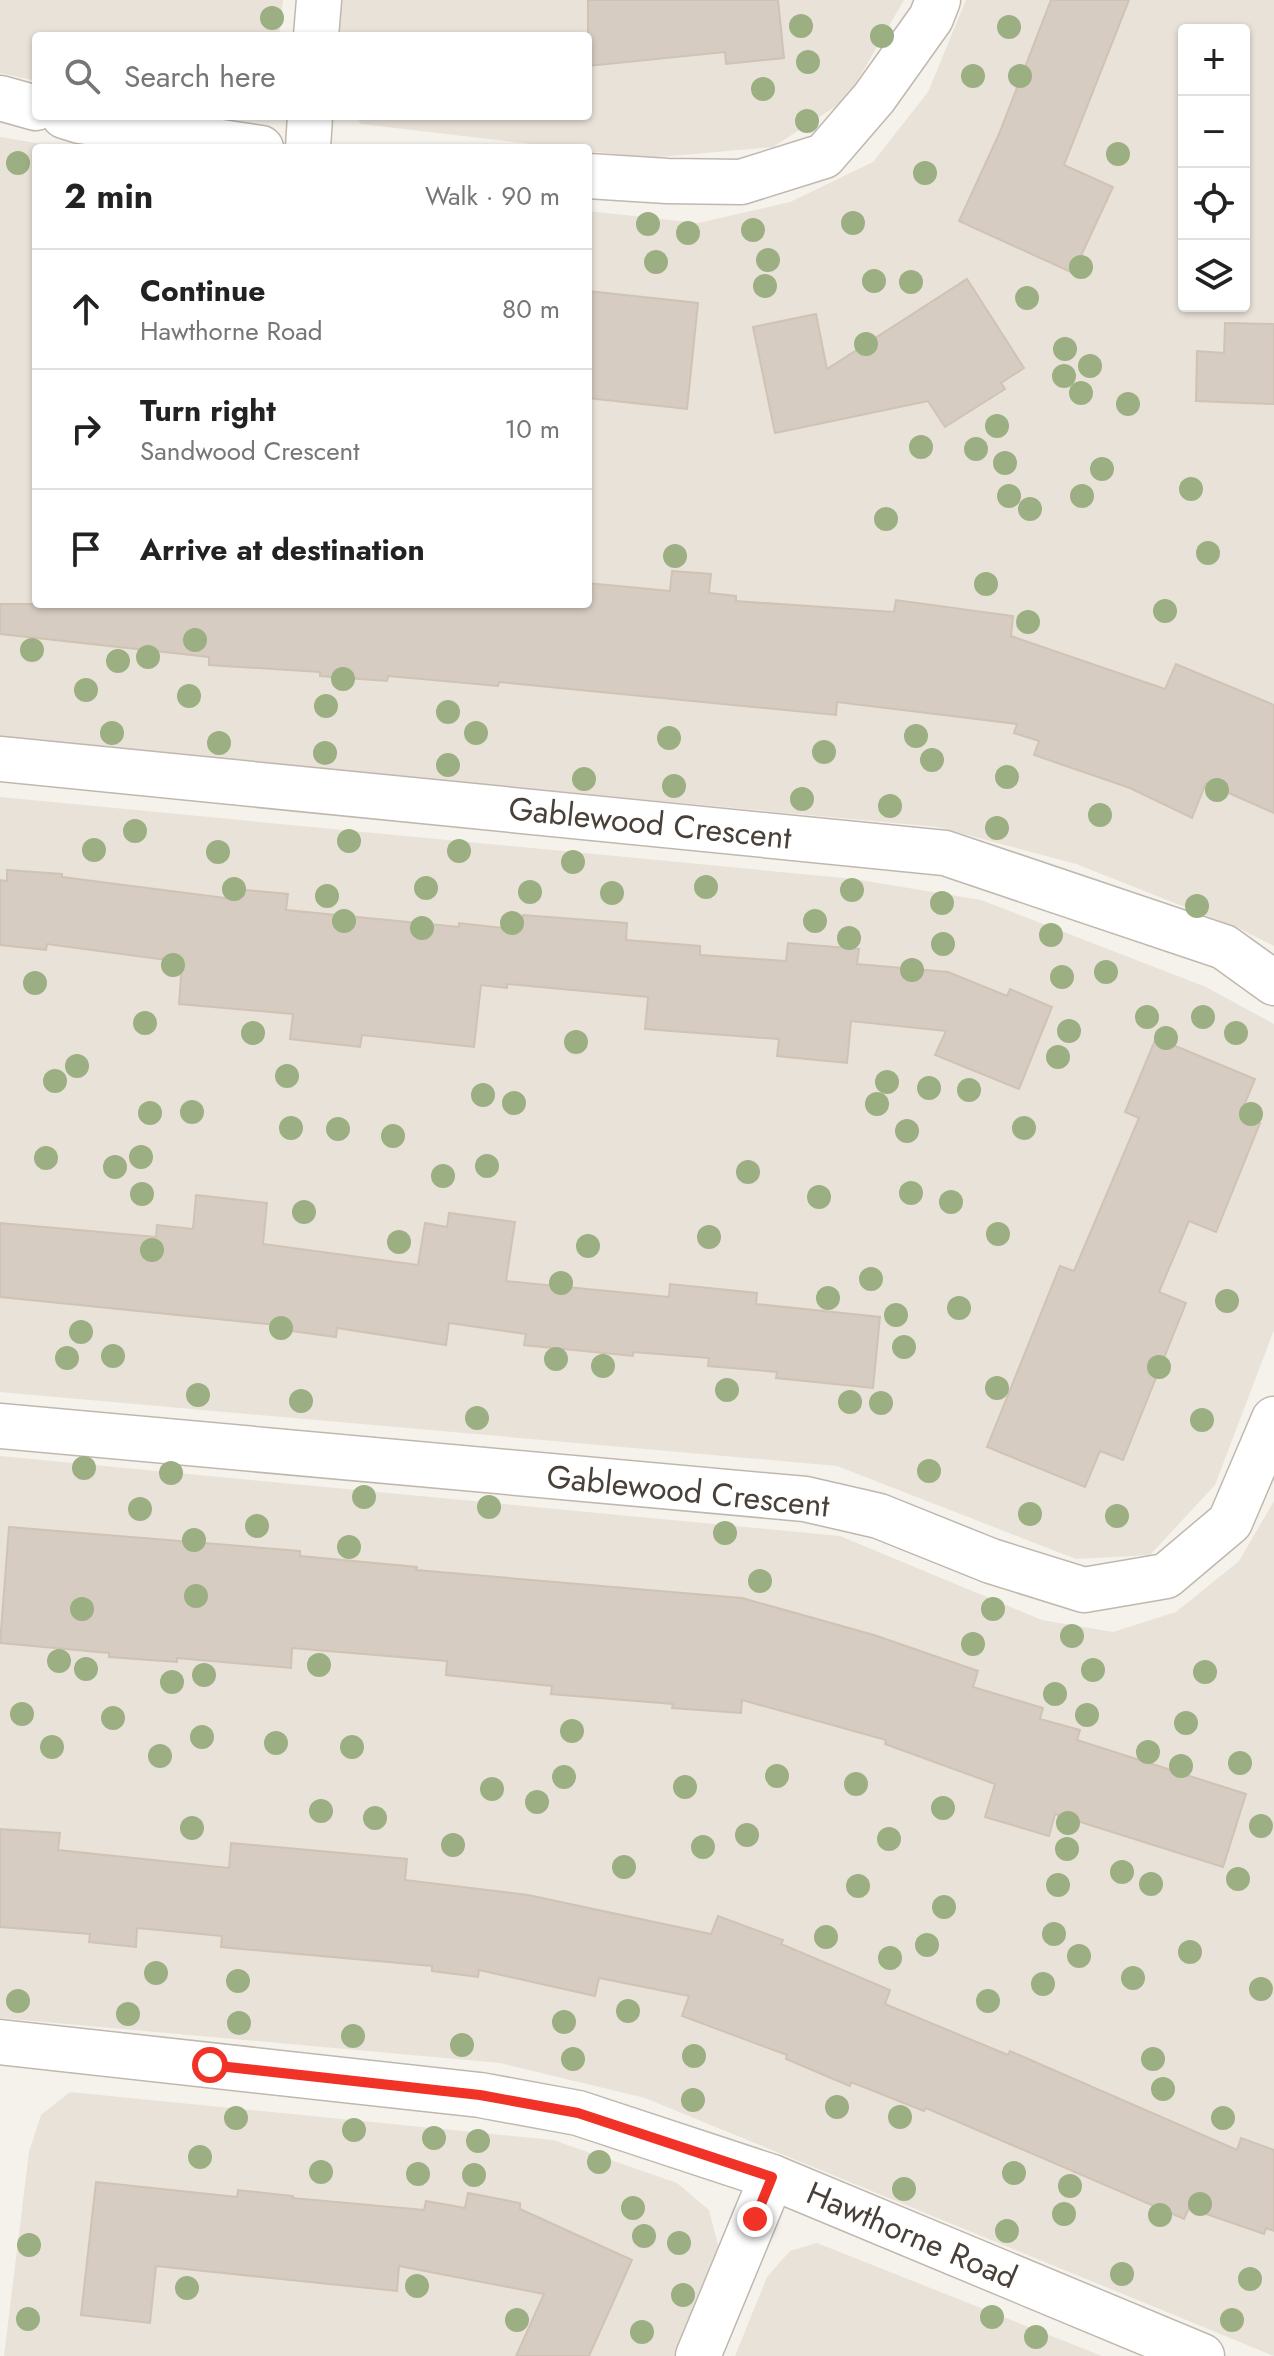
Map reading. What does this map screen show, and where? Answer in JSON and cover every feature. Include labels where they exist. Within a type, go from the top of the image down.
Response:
[{"type":"street","points":[[316,32],[319,0]]},
{"type":"street","points":[[592,176],[741,182],[824,156],[874,98],[931,18],[938,0]]},
{"type":"street","points":[[0,98],[32,107]]},
{"type":"street","points":[[77,120],[234,144]]},
{"type":"street","points":[[308,144],[310,120]]},
{"type":"street","name":"Gablewood Crescent","points":[[0,759],[945,853],[1224,947],[1274,983]]},
{"type":"street","name":"Gablewood Crescent","points":[[0,1426],[805,1499],[879,1516],[991,1561],[1084,1590],[1166,1576],[1230,1522],[1274,1419]]},
{"type":"street","name":"Hawthorne Road","points":[[0,2042],[480,2095],[578,2113],[772,2177],[1202,2356]]},
{"type":"street","points":[[698,2356],[772,2177]]},
{"type":"shaded area","points":[[0,0],[283,0],[279,32],[32,32],[32,80],[0,73]]},
{"type":"shaded area","points":[[337,0],[904,0],[847,99],[773,147],[649,158],[592,151],[592,144],[532,144],[361,124],[358,120],[592,120],[592,32],[336,32]]},
{"type":"shaded area","points":[[966,0],[1274,0],[1274,946],[1238,928],[1076,864],[938,827],[0,740],[0,137],[42,144],[32,144],[32,608],[592,608],[592,211],[698,223],[790,202],[873,162],[928,92]]},
{"type":"shaded area","points":[[0,797],[854,879],[981,900],[1206,987],[1274,1024],[1274,1330],[1215,1485],[1150,1555],[1076,1559],[837,1466],[0,1392]]},
{"type":"shaded area","points":[[0,1456],[840,1536],[1042,1620],[1113,1632],[1176,1612],[1239,1561],[1274,1501],[1274,2356],[645,2098],[500,2063],[0,2018]]},
{"type":"shaded area","points":[[70,2092],[553,2140],[677,2183],[709,2210],[719,2249],[675,2356],[4,2356],[29,2152],[41,2115]]},
{"type":"shaded area","points":[[817,2243],[1102,2356],[735,2356],[767,2277],[790,2251]]},
{"type":"building","points":[[588,0],[778,0],[784,58],[726,64],[725,52],[592,66],[592,32],[588,32]]},
{"type":"building","points":[[1051,0],[1129,0],[1064,165],[1113,187],[1073,273],[959,221],[999,134]]},
{"type":"building","points":[[967,279],[1024,368],[1001,383],[1005,389],[945,427],[928,401],[775,433],[753,327],[816,314],[827,369]]},
{"type":"building","points":[[592,291],[698,303],[687,409],[592,398]]},
{"type":"building","points":[[1225,323],[1274,324],[1274,404],[1196,401],[1197,351],[1224,353]]},
{"type":"building","points":[[672,571],[711,574],[709,593],[736,596],[736,601],[894,612],[896,600],[1013,616],[1011,636],[1165,689],[1176,664],[1274,705],[1274,813],[1206,783],[1192,818],[1130,788],[1034,755],[1039,741],[1014,733],[1017,724],[837,702],[836,715],[499,682],[498,686],[388,676],[387,681],[320,676],[320,672],[209,665],[209,657],[0,634],[0,604],[32,604],[32,608],[592,608],[592,583],[670,591]]},
{"type":"building","points":[[7,870],[62,874],[62,877],[233,899],[234,889],[288,894],[286,910],[459,927],[459,923],[522,930],[523,915],[627,923],[626,940],[700,946],[700,955],[786,961],[788,943],[859,949],[857,964],[948,972],[1007,996],[1010,989],[1052,1007],[1019,1089],[935,1055],[946,1031],[851,1021],[847,1063],[777,1056],[779,1039],[645,1029],[648,997],[507,984],[507,988],[481,985],[474,1047],[362,1035],[360,1047],[290,1039],[293,1014],[179,1004],[182,962],[47,944],[46,950],[0,945],[0,880],[7,881]]},
{"type":"building","points":[[1156,1038],[1255,1079],[1240,1115],[1260,1123],[1216,1232],[1189,1221],[1159,1292],[1186,1303],[1123,1460],[1100,1451],[1085,1487],[987,1447],[1060,1266],[1074,1271],[1139,1118],[1125,1112]]},
{"type":"building","points":[[196,1195],[267,1203],[263,1244],[418,1265],[425,1223],[447,1227],[449,1213],[515,1222],[506,1281],[669,1297],[670,1284],[757,1293],[756,1304],[880,1317],[873,1388],[776,1378],[777,1372],[708,1366],[709,1358],[633,1352],[633,1356],[524,1345],[526,1334],[449,1323],[446,1345],[337,1328],[336,1337],[276,1329],[277,1325],[0,1297],[0,1223],[156,1237],[157,1225],[193,1229]]},
{"type":"building","points":[[9,1527],[300,1551],[300,1556],[417,1567],[416,1570],[742,1598],[874,1635],[978,1671],[973,1687],[1043,1708],[1040,1719],[1080,1730],[1077,1740],[1246,1794],[1223,1867],[1055,1814],[1049,1836],[985,1817],[995,1784],[885,1744],[886,1740],[742,1700],[741,1713],[672,1708],[673,1704],[551,1694],[552,1686],[446,1675],[447,1661],[292,1648],[291,1668],[177,1658],[177,1662],[109,1657],[109,1653],[0,1643]]},
{"type":"building","points":[[0,1829],[60,1833],[58,1850],[229,1868],[231,1843],[407,1859],[405,1880],[528,1895],[711,1934],[718,1916],[783,1940],[781,1944],[890,1990],[885,2004],[1008,2055],[1010,2051],[1237,2150],[1241,2138],[1274,2150],[1274,2231],[1266,2228],[1264,2234],[1189,2208],[1184,2219],[926,2108],[924,2111],[851,2082],[850,2086],[786,2059],[787,2055],[682,2016],[689,1996],[599,1978],[595,1996],[479,1970],[478,1977],[432,1971],[432,1966],[221,1947],[222,1936],[137,1928],[136,1947],[89,1942],[90,1934],[0,1927]]},
{"type":"building","points":[[96,2182],[237,2197],[238,2190],[424,2210],[426,2201],[465,2208],[468,2193],[520,2203],[520,2209],[632,2260],[589,2356],[516,2356],[544,2294],[399,2266],[397,2291],[156,2266],[150,2323],[81,2315]]},
{"type":"route","points":[[210,2065],[480,2095],[578,2113],[772,2177],[755,2219]]}]
